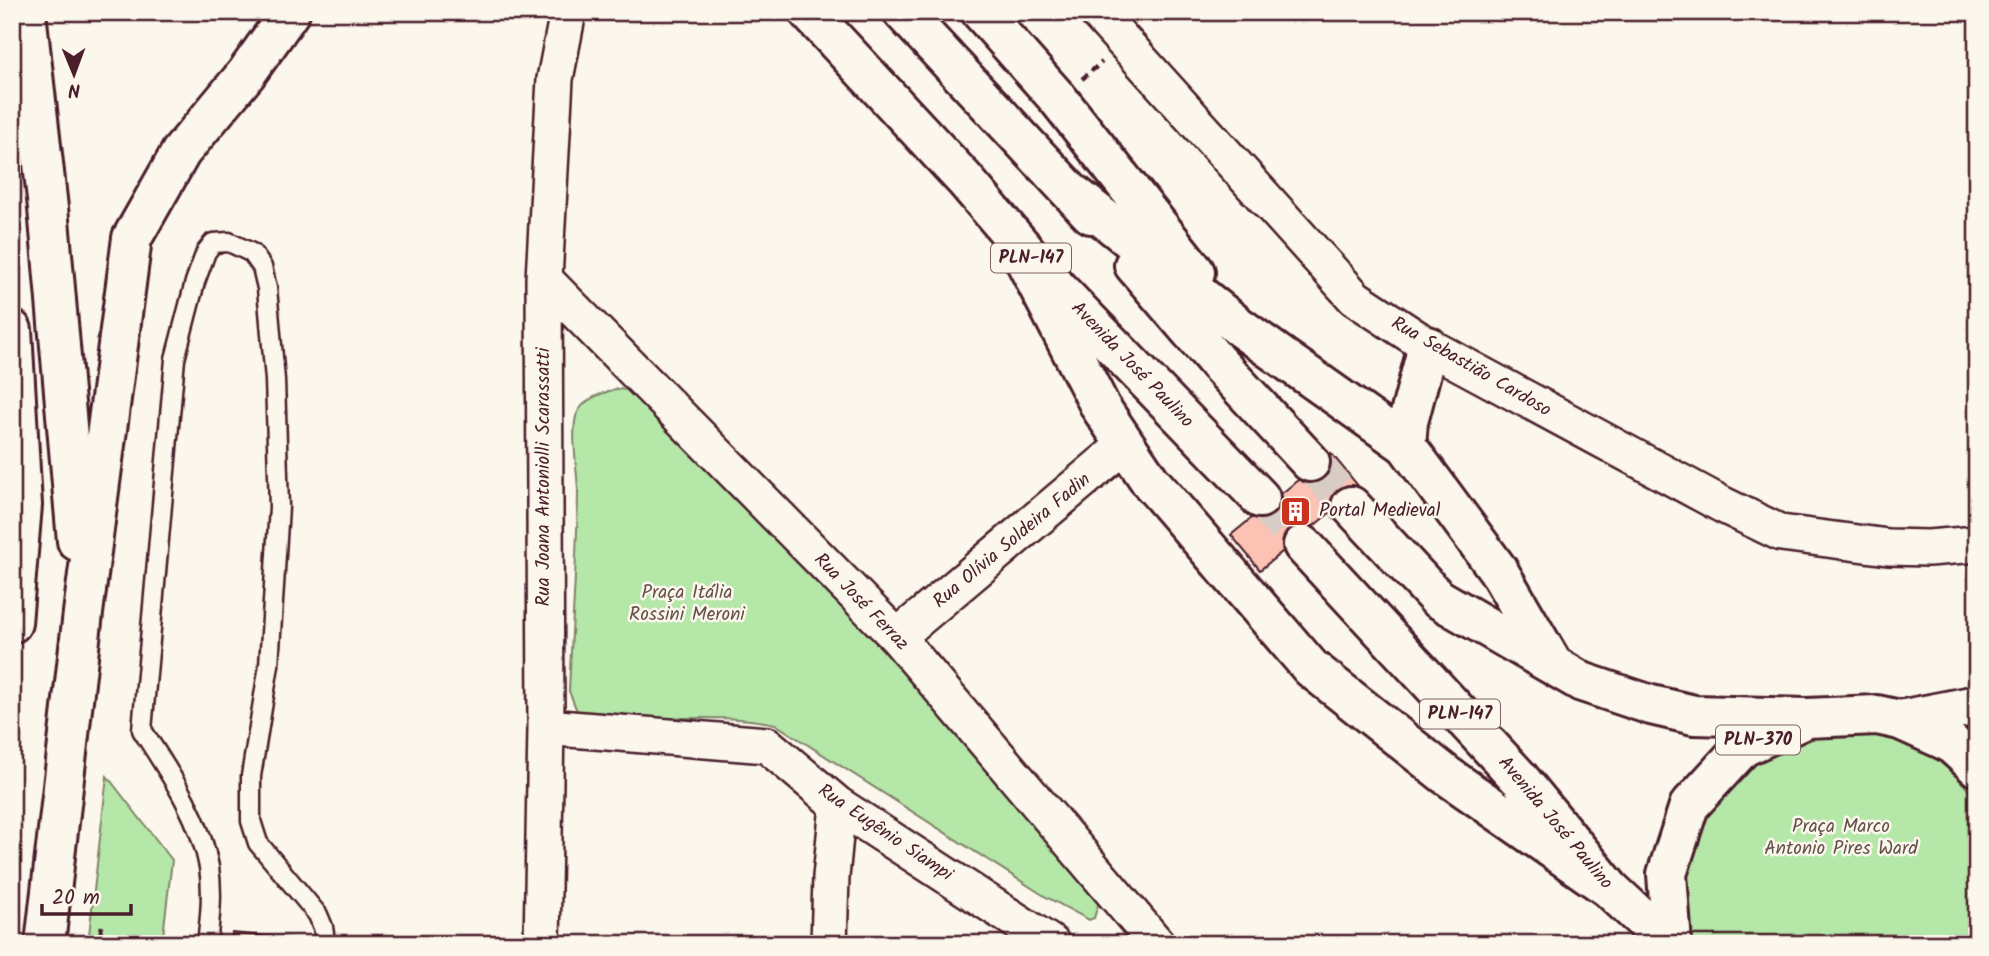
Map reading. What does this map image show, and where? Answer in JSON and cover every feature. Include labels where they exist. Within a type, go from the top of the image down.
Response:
[{"type":"main road","points":[[26,12],[48,208],[83,613]]},
{"type":"main road","points":[[45,944],[83,613],[132,238],[181,152],[246,74],[290,12]]},
{"type":"main road","name":"Avenida José Paulino","points":[[809,12],[965,180],[1057,288],[1260,498]]},
{"type":"main road","points":[[903,12],[1075,195],[1217,362],[1310,462]]},
{"type":"main road","points":[[981,12],[1059,100],[1238,326]]},
{"type":"main road","points":[[1075,195],[1238,326],[1406,444],[1498,570],[1552,663]]},
{"type":"main road","points":[[1014,239],[1101,408],[1150,481],[1311,668],[1447,775],[1610,889]]},
{"type":"main road","points":[[12,330],[22,505],[12,623]]},
{"type":"main road","points":[[1406,444],[1408,422],[1428,346]]},
{"type":"main road","points":[[1351,506],[1437,598],[1582,682],[1651,705],[1694,715],[1807,718]]},
{"type":"main road","name":"Avenida José Paulino","points":[[1303,545],[1519,778],[1610,889],[1670,944]]},
{"type":"main road","name":"PLN-370","points":[[1900,720],[1977,705]]},
{"type":"main road","name":"PLN-370","points":[[1670,944],[1667,874],[1689,806],[1737,751],[1807,718],[1877,715],[1900,720],[1951,743],[1977,767]]},
{"type":"street","name":"Rua Joana Antoniolli Scarassatti","points":[[542,944],[546,727],[544,279],[555,79],[568,12]]},
{"type":"street","name":"Rua Sebastião Cardoso","points":[[1097,12],[1355,298],[1428,346],[1723,505],[1781,533],[1888,547],[1928,548],[1977,544]]},
{"type":"street","name":"Rua José Ferraz","points":[[544,279],[897,637],[1157,944]]},
{"type":"street","name":"Rua Olívia Soldeira Fadin","points":[[897,637],[1126,444]]},
{"type":"street","name":"Rua Eugênio Siampi","points":[[546,727],[766,745],[838,805],[1052,944]]},
{"type":"street","points":[[829,944],[831,877],[838,805]]},
{"type":"lane","points":[[207,944],[212,907],[209,868],[199,830],[169,772],[142,730],[175,359],[195,282],[206,252],[213,243],[221,241],[242,246],[252,253],[262,267],[267,288],[275,380],[279,507],[269,665],[251,776],[251,821],[258,843],[318,915],[325,941]]},
{"type":"path","points":[[99,944],[102,926]]},
{"type":"green space","name":"Praça Itália Rossini Meroni","points":[[616,389],[630,390],[848,605],[1097,894],[1098,905],[1094,918],[1089,920],[1046,897],[775,724],[715,718],[615,717],[577,711],[569,691],[578,494],[575,421],[580,409],[588,401]]},
{"type":"green space","name":"Praça Marco Antonio Pires Ward","points":[[1810,734],[1875,734],[1905,742],[1933,757],[1968,790],[1977,802],[1977,944],[1694,944],[1687,919],[1685,872],[1698,826],[1749,762]]},
{"type":"green space","points":[[107,776],[172,860],[162,944],[88,944]]},
{"type":"building","name":"Portal Medieval","points":[[1331,453],[1360,488],[1260,570],[1231,535]]},
{"type":"building","points":[[232,933],[348,944],[231,944]]},
{"type":"tunnel","points":[[1310,462],[1351,506]]},
{"type":"tunnel","points":[[1260,498],[1303,545]]},
{"type":"place","name":"Portal Medieval","points":[[1296,511]]}]
